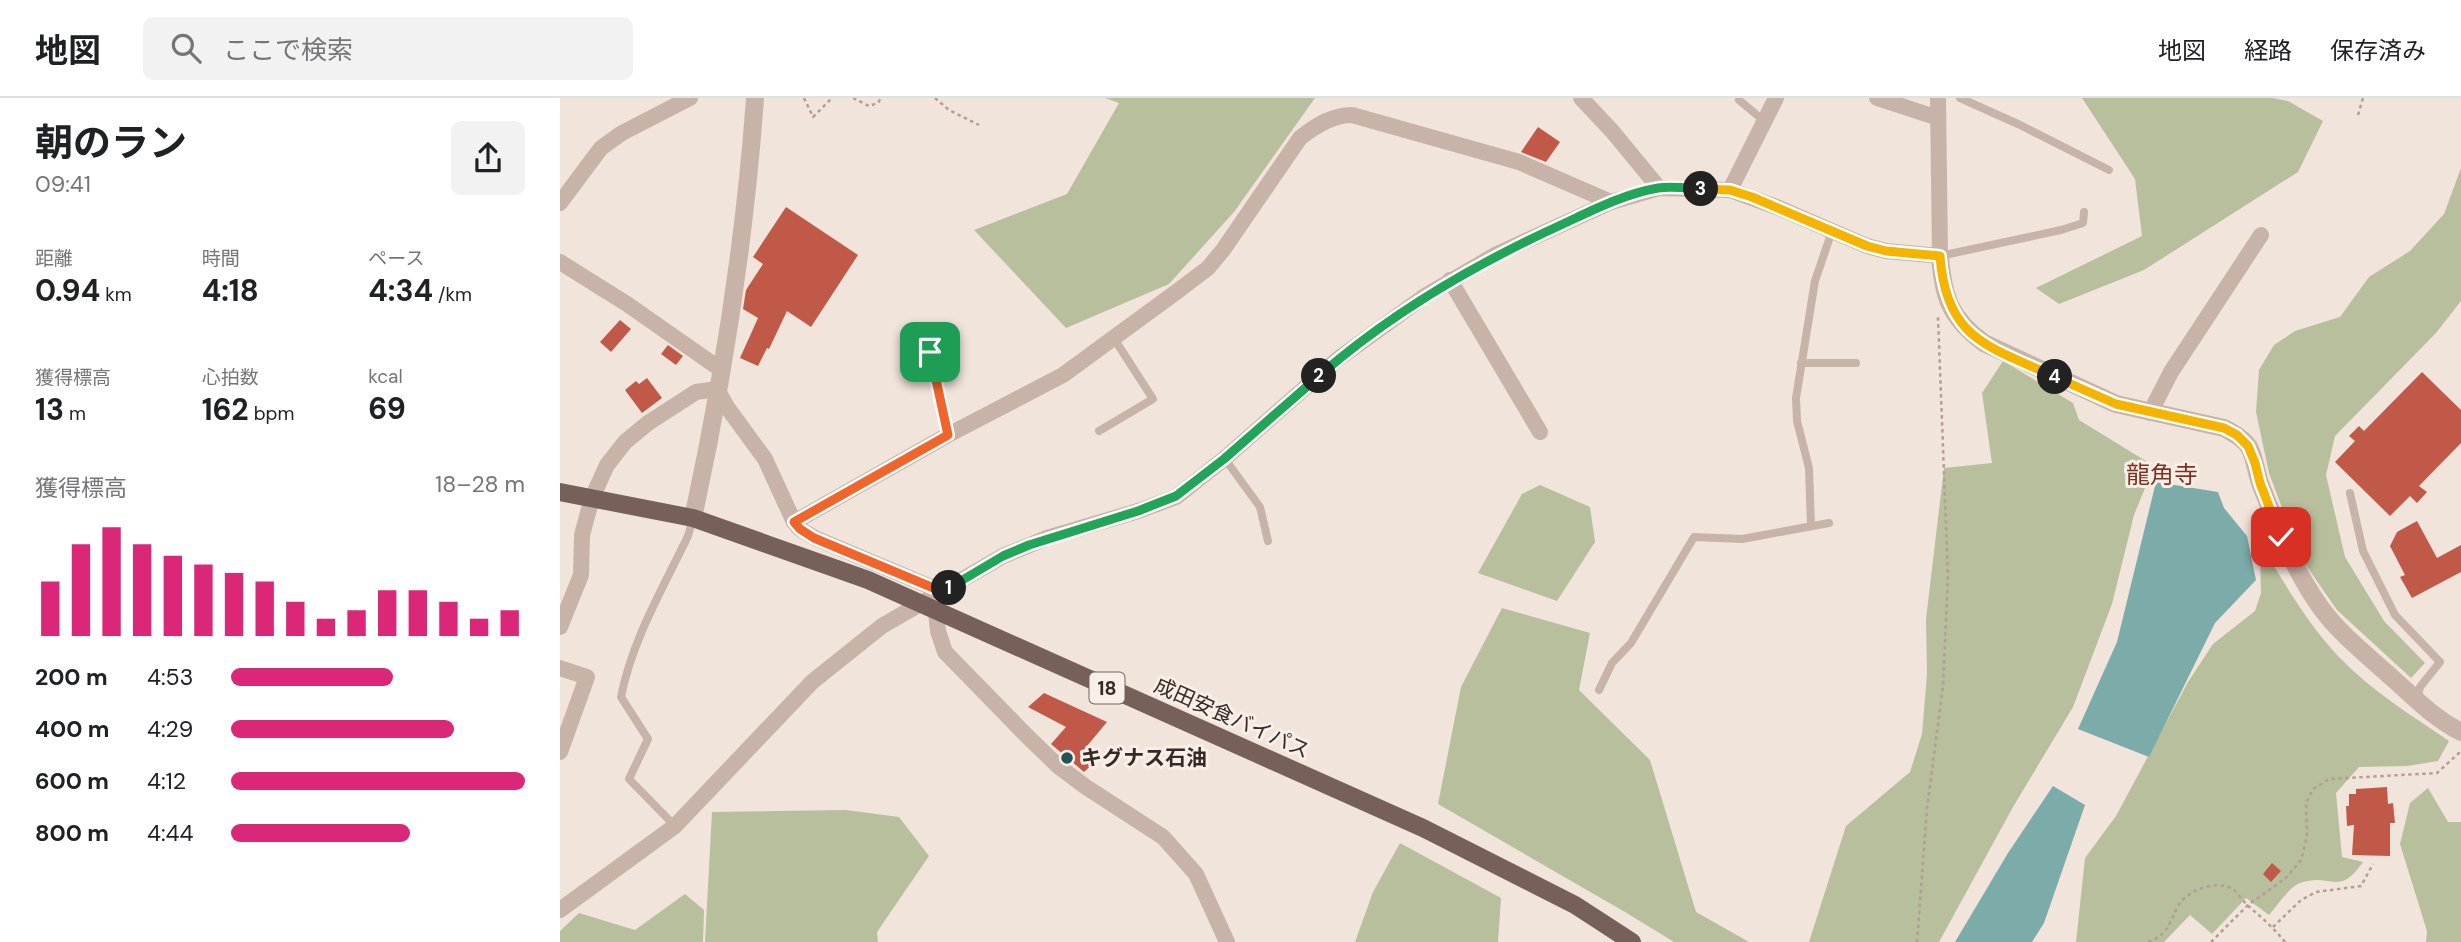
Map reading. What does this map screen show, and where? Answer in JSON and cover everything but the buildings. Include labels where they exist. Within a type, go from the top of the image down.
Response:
[{"type":"main road","name":"成田安食バイパス","points":[[560,492],[693,518],[868,580],[1423,828],[1575,905],[1632,942]]},
{"type":"street","points":[[560,203],[601,148],[622,132],[690,98]]},
{"type":"street","points":[[693,518],[741,240],[755,98]]},
{"type":"street","points":[[1581,98],[1659,188]]},
{"type":"street","points":[[1730,190],[1776,98]]},
{"type":"street","points":[[1877,98],[1938,118]]},
{"type":"street","points":[[1938,98],[1942,280],[1952,311],[1965,329],[1984,343],[2116,404],[2224,428],[2237,435],[2248,446],[2281,537],[2321,608],[2349,640],[2442,722],[2461,732]]},
{"type":"street","points":[[794,522],[948,435],[1063,375],[1208,268],[1300,138],[1338,115],[1352,116],[1518,162],[1611,202]]},
{"type":"street","points":[[560,910],[675,826],[812,682],[882,626],[929,608],[943,592],[1003,556],[1047,538],[1138,511],[1176,496],[1224,459],[1338,359],[1450,280],[1497,254],[1611,202],[1659,188],[1730,190],[1770,204],[1867,246],[1886,251],[1940,256]]},
{"type":"street","points":[[2150,413],[2171,372],[2261,235]]},
{"type":"street","points":[[560,262],[627,304],[720,369]]},
{"type":"street","points":[[1450,280],[1541,432]]},
{"type":"street","points":[[560,627],[581,575],[582,536],[592,498],[607,465],[625,442],[648,423],[696,392],[717,388]]},
{"type":"street","points":[[717,388],[765,459],[794,522],[800,529],[814,538],[943,592]]},
{"type":"street","points":[[929,608],[945,652],[1027,736],[1086,787],[1163,837],[1196,874],[1227,942]]},
{"type":"street","points":[[560,668],[587,677],[560,752]]},
{"type":"lane","points":[[1961,98],[2109,170]]},
{"type":"lane","points":[[1739,100],[1764,121]]},
{"type":"lane","points":[[1940,256],[2061,230],[2083,223],[2084,212]]},
{"type":"lane","points":[[1811,526],[1810,468],[1797,421],[1796,398],[1815,281],[1832,231]]},
{"type":"lane","points":[[1099,431],[1153,399],[1113,337]]},
{"type":"lane","points":[[930,352],[948,435]]},
{"type":"lane","points":[[1801,363],[1856,363]]},
{"type":"lane","points":[[1224,459],[1260,507],[1268,541]]},
{"type":"lane","points":[[2350,493],[2363,551],[2395,615],[2440,662],[2420,687],[2417,700]]},
{"type":"lane","points":[[675,826],[629,779],[648,739],[621,697],[626,673],[638,641],[688,536],[693,518]]},
{"type":"lane","points":[[1599,690],[1612,663],[1630,643],[1694,537],[1742,539],[1829,523]]},
{"type":"path","points":[[804,98],[813,117],[832,98]]},
{"type":"path","points":[[853,98],[869,106],[878,103],[881,98]]},
{"type":"path","points":[[935,98],[949,110],[979,125]]},
{"type":"path","points":[[2358,116],[2363,98]]},
{"type":"path","points":[[1917,942],[1927,808],[1943,686],[1948,577],[1938,318]]},
{"type":"path","points":[[2211,942],[2248,905],[2286,878],[2301,860],[2307,837],[2306,803],[2313,789],[2329,779],[2437,773],[2459,753],[2461,746]]},
{"type":"path","points":[[2273,927],[2301,900],[2316,892],[2361,886],[2374,864]]},
{"type":"path","points":[[2148,942],[2157,939],[2171,926],[2179,905],[2192,891],[2215,886],[2231,888],[2273,927],[2285,942]]},
{"type":"green space","points":[[1105,98],[1315,98],[1234,212],[1169,284],[1066,328],[974,230],[1067,194],[1119,103]]},
{"type":"green space","points":[[2082,98],[2272,98],[2288,101],[2323,121],[2298,172],[2144,270],[2059,304],[2036,288],[2142,236],[2135,179]]},
{"type":"green space","points":[[2461,168],[2461,301],[2436,333],[2335,436],[2326,475],[2345,557],[2384,621],[2425,663],[2411,678],[2337,610],[2301,558],[2269,473],[2256,412],[2259,370],[2274,345],[2295,331],[2340,317],[2369,277],[2410,251],[2444,214]]},
{"type":"green space","points":[[2003,361],[2073,403],[2079,420],[2154,466],[2134,515],[2112,604],[2073,707],[2013,807],[1939,942],[1809,942],[1846,826],[1910,772],[1922,734],[1927,674],[1926,619],[1944,468],[1992,463],[1982,393]]},
{"type":"green space","points":[[1540,485],[1590,507],[1595,542],[1557,601],[1478,573],[1522,494]]},
{"type":"green space","points":[[2260,551],[2267,554],[2308,620],[2338,656],[2377,691],[2449,741],[2438,761],[2407,766],[2359,767],[2336,793],[2342,857],[2363,862],[2347,879],[2340,882],[2311,880],[2300,883],[2287,893],[2269,915],[2246,898],[2212,934],[2190,915],[2164,942],[2076,942],[2085,858],[2116,816],[2188,682],[2213,644],[2255,611],[2261,593]]},
{"type":"green space","points":[[1502,608],[1590,633],[1579,690],[1650,760],[1696,912],[1749,942],[1674,942],[1438,804],[1461,687]]},
{"type":"green space","points":[[2428,788],[2448,822],[2461,822],[2461,942],[2426,942],[2427,931],[2400,844],[2410,803]]},
{"type":"green space","points":[[846,810],[899,817],[929,856],[877,932],[878,942],[705,942],[712,812]]},
{"type":"green space","points":[[1400,843],[1501,898],[1498,942],[1355,942],[1373,892]]},
{"type":"green space","points":[[685,894],[704,910],[703,942],[560,942],[560,931],[579,913],[635,930]]},
{"type":"water","points":[[2156,482],[2218,492],[2224,508],[2247,536],[2256,580],[2215,623],[2149,757],[2078,729],[2117,642]]},
{"type":"water","points":[[2053,786],[2085,805],[2044,923],[2032,942],[1955,942],[2008,853]]},
{"type":"place","name":"キグナス石油","points":[[1067,758]]},
{"type":"district","name":"龍角寺","points":[[2162,475]]},
{"type":"route","points":[[930,352],[948,435],[794,522],[814,538],[943,592],[1003,556],[1029,545],[1138,511],[1176,496],[1224,459],[1338,359],[1425,296],[1497,254],[1611,202],[1659,188],[1730,190],[1780,208],[1867,246],[1886,251],[1940,256],[1942,280],[1952,311],[1965,329],[1984,343],[2116,404],[2224,428],[2237,435],[2248,446],[2281,537]]}]
